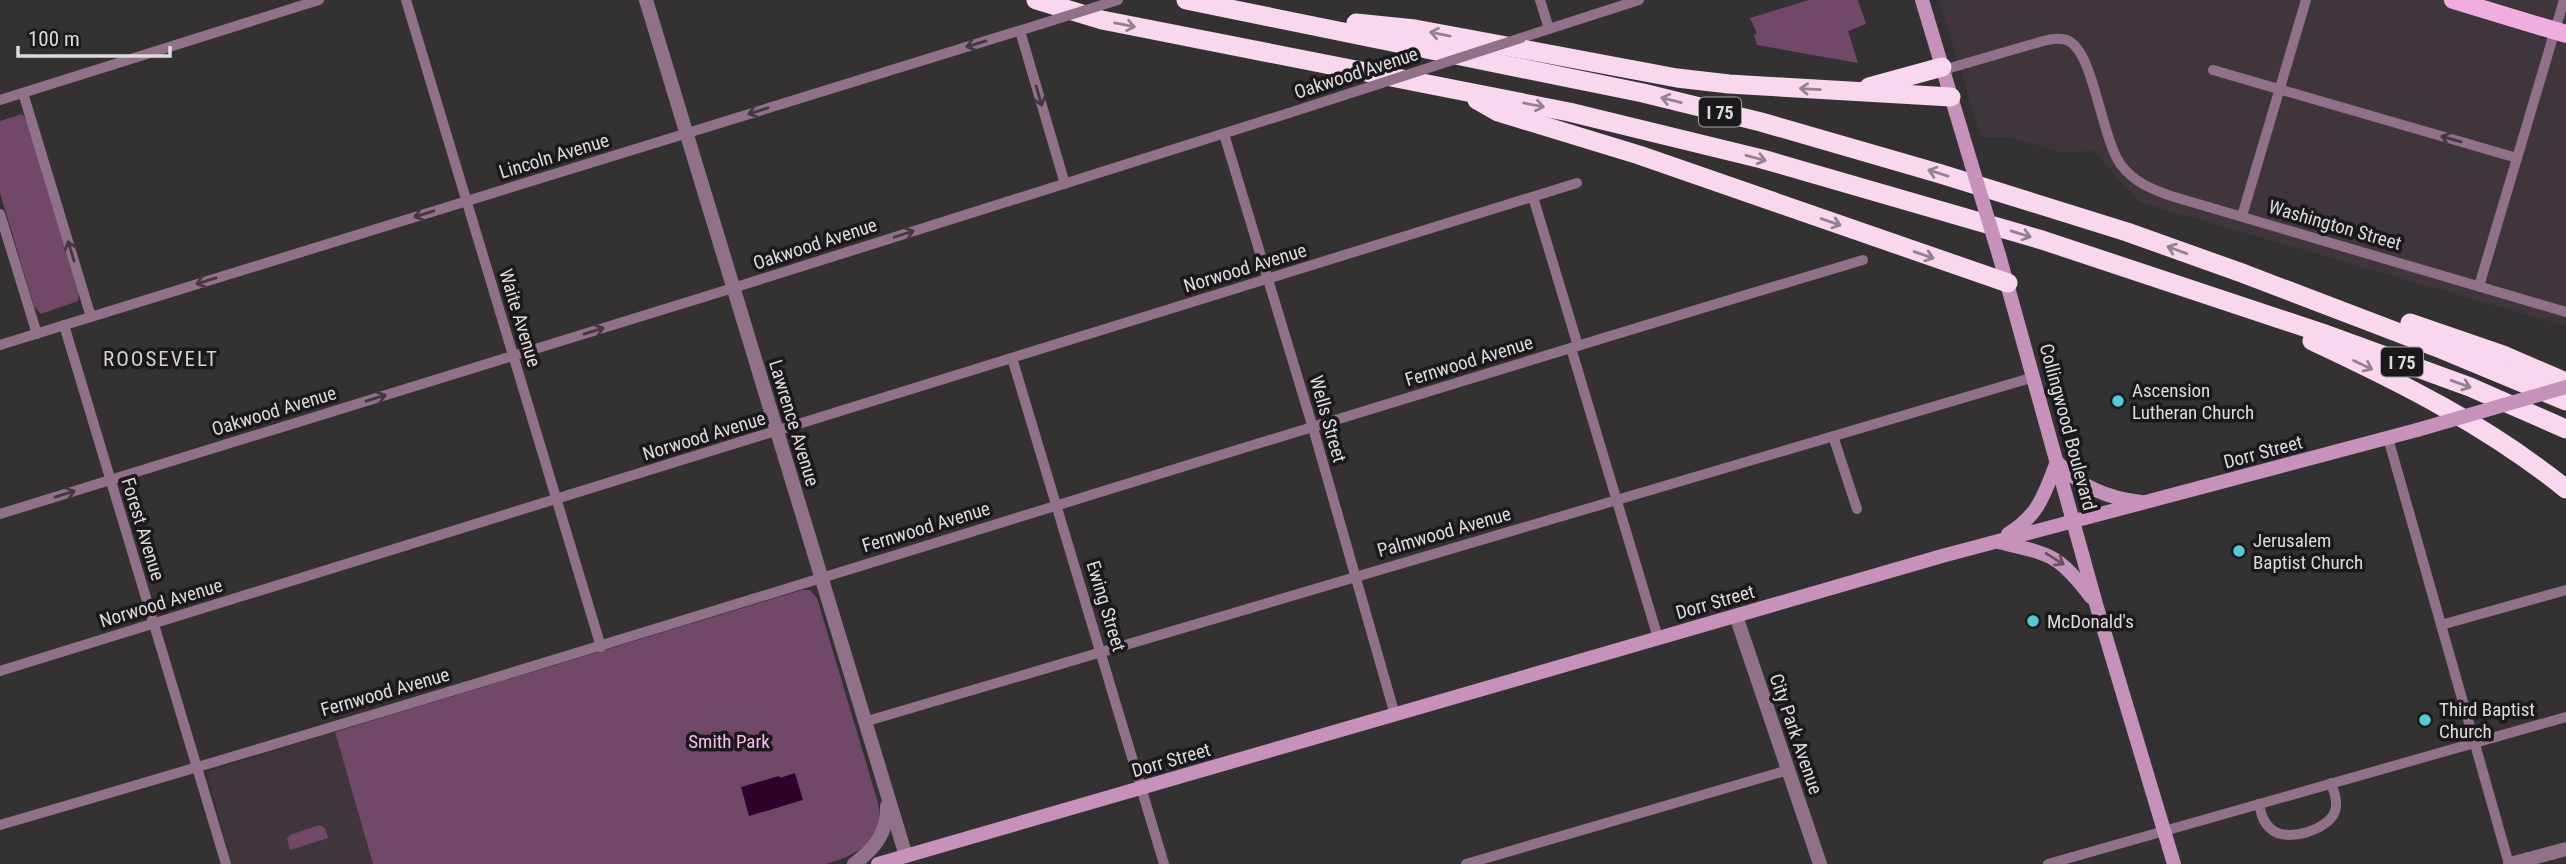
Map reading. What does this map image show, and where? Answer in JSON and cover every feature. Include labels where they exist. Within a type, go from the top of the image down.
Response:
[{"type":"highway","name":"I 75","points":[[1036,0],[1102,20],[1569,112],[1762,159],[1981,222],[2322,333],[2470,387],[2566,429]]},
{"type":"highway","name":"I 75","points":[[1186,0],[1643,93],[1761,122],[2087,219],[2242,273],[2447,351],[2566,401]]},
{"type":"highway","points":[[1237,9],[1415,29],[1677,78],[1729,84],[1951,97]]},
{"type":"highway","points":[[1857,91],[1943,69]]},
{"type":"highway","points":[[1467,94],[1498,112],[1639,155],[2008,283]]},
{"type":"highway","points":[[2242,273],[2408,322],[2503,355],[2566,384]]},
{"type":"highway","points":[[2235,305],[2428,397],[2515,450],[2566,489]]},
{"type":"main road","name":"Collingwood Boulevard","points":[[1922,0],[2008,283],[2096,604],[2174,864]]},
{"type":"main road","points":[[2453,0],[2560,33]]},
{"type":"main road","name":"Dorr Street","points":[[878,864],[1997,541],[2417,430],[2566,384]]},
{"type":"main road","points":[[1997,541],[2021,526],[2038,509],[2057,461],[2088,488],[2126,500],[2146,503]]},
{"type":"main road","points":[[1997,541],[2048,554],[2077,579],[2096,604]]},
{"type":"street","points":[[0,100],[319,0]]},
{"type":"street","name":"Waite Avenue","points":[[406,0],[601,647]]},
{"type":"street","name":"Lawrence Avenue","points":[[646,0],[906,856]]},
{"type":"street","name":"Lincoln Avenue","points":[[0,345],[1118,0]]},
{"type":"street","points":[[1540,0],[1549,29]]},
{"type":"street","name":"Oakwood Avenue","points":[[0,514],[1065,184],[1639,0]]},
{"type":"street","points":[[2242,216],[2306,0]]},
{"type":"street","points":[[2479,286],[2517,158],[2560,33],[2564,0]]},
{"type":"street","points":[[1020,31],[1065,184]]},
{"type":"street","name":"Washington Street","points":[[1943,69],[2043,41],[2069,41],[2081,51],[2084,58],[2112,147],[2122,166],[2142,184],[2171,196],[2566,312]]},
{"type":"street","points":[[2213,69],[2517,158]]},
{"type":"street","points":[[23,93],[91,317]]},
{"type":"street","name":"Wells Street","points":[[1224,134],[1313,428],[1395,715]]},
{"type":"street","name":"Norwood Avenue","points":[[0,671],[1577,183]]},
{"type":"street","points":[[1533,197],[1658,638]]},
{"type":"street","points":[[0,214],[37,334]]},
{"type":"street","name":"Fernwood Avenue","points":[[0,825],[601,647],[1863,260]]},
{"type":"street","name":"Forest Avenue","points":[[64,325],[226,864]]},
{"type":"street","name":"Ewing Street","points":[[1012,358],[1164,864]]},
{"type":"street","name":"Palmwood Avenue","points":[[864,722],[2034,377]]},
{"type":"street","points":[[1833,436],[1857,509]]},
{"type":"street","points":[[2388,438],[2509,864],[2566,849]]},
{"type":"street","points":[[2441,625],[2566,590]]},
{"type":"street","name":"City Park Avenue","points":[[1736,616],[1820,864]]},
{"type":"street","points":[[2048,864],[2566,717]]},
{"type":"street","points":[[1466,864],[1788,770]]},
{"type":"street","points":[[2259,804],[2264,820],[2276,832],[2287,835],[2306,831],[2325,824],[2333,816],[2337,803],[2331,783]]},
{"type":"street","points":[[854,864],[874,846],[881,835],[887,821],[887,794]]},
{"type":"shaded area","points":[[1939,0],[2566,0],[2566,326],[2139,202],[2094,151],[2059,152],[2011,137],[1981,137]]},
{"type":"shaded area","points":[[335,732],[373,864],[232,864],[207,772]]},
{"type":"shaded area","points":[[795,773],[803,800],[749,816],[741,787]]},
{"type":"green space","points":[[1809,0],[1858,0],[1866,24],[1848,31],[1858,63],[1757,45],[1754,35],[1757,33],[1750,18]]},
{"type":"green space","points":[[22,114],[28,122],[79,290],[78,301],[41,314],[34,306],[0,193],[0,121]]},
{"type":"green space","name":"Smith Park","points":[[802,590],[810,590],[817,598],[878,803],[878,827],[873,837],[858,851],[826,864],[373,864],[335,732]]},
{"type":"green space","points":[[320,825],[325,828],[328,838],[290,850],[287,839],[290,835]]},
{"type":"place","name":"Ascension Lutheran Church","points":[[2118,401]]},
{"type":"place","name":"Jerusalem Baptist Church","points":[[2239,551]]},
{"type":"place","name":"McDonald's","points":[[2033,621]]},
{"type":"place","name":"Third Baptist Church","points":[[2425,720]]},
{"type":"district","name":"ROOSEVELT","points":[[161,359]]}]
